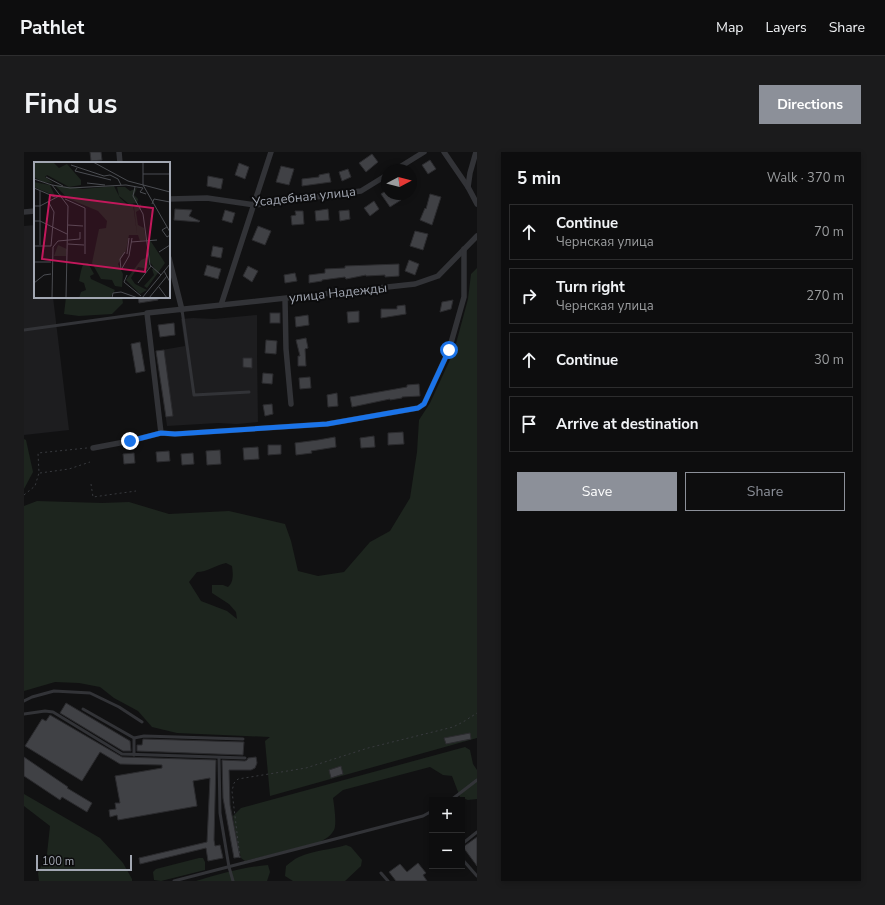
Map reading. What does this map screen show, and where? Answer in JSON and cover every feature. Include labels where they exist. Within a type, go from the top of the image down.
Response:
[{"type":"street","points":[[119,152],[120,162]]},
{"type":"street","points":[[221,306],[271,152]]},
{"type":"street","points":[[405,164],[424,152]]},
{"type":"street","points":[[444,152],[468,187],[477,204]]},
{"type":"street","points":[[468,187],[476,152]]},
{"type":"street","name":"Усадебная улица","points":[[170,199],[207,198],[255,205],[361,191],[381,179]]},
{"type":"street","points":[[24,212],[34,211]]},
{"type":"street","name":"улица Надежды","points":[[147,313],[415,284],[438,276],[477,236]]},
{"type":"street","points":[[93,448],[161,433],[175,434],[327,424],[418,408],[424,404],[449,350],[464,297],[464,249]]},
{"type":"street","points":[[170,262],[182,310]]},
{"type":"street","points":[[285,299],[286,349],[291,404]]},
{"type":"street","points":[[147,313],[161,433]]},
{"type":"lane","points":[[182,310],[194,395],[249,392]]},
{"type":"lane","points":[[24,330],[147,313]]},
{"type":"lane","points":[[24,701],[54,690],[90,693],[119,707],[142,722]]},
{"type":"lane","points":[[83,709],[134,738],[144,736],[244,739]]},
{"type":"lane","points":[[24,714],[45,711],[53,712],[122,754],[245,758]]},
{"type":"lane","points":[[134,738],[134,755]]},
{"type":"lane","points":[[219,758],[220,813],[229,867],[233,881]]},
{"type":"lane","points":[[455,797],[477,780]]},
{"type":"lane","points":[[174,881],[423,816],[429,813]]},
{"type":"lane","points":[[465,842],[477,832]]},
{"type":"lane","points":[[465,862],[477,876]]},
{"type":"lane","points":[[381,873],[388,881]]},
{"type":"path","points":[[24,495],[34,486],[40,473],[38,453],[93,448]]},
{"type":"path","points":[[40,473],[69,469],[90,462]]},
{"type":"path","points":[[91,484],[93,497],[136,491]]},
{"type":"path","points":[[241,864],[232,791],[234,782],[306,768],[368,748],[453,728],[477,713]]},
{"type":"shaded area","points":[[34,225],[34,298],[53,298],[69,430],[24,435],[24,226]]},
{"type":"shaded area","points":[[477,268],[477,738],[270,796],[265,741],[270,737],[177,733],[152,727],[138,711],[114,698],[100,687],[79,683],[55,682],[24,691],[24,506],[37,501],[102,503],[129,502],[169,514],[229,511],[285,524],[291,541],[298,571],[318,576],[344,572],[370,542],[390,531],[410,498],[417,452],[419,420],[430,403],[454,351],[468,299],[471,274]],"holes":[[[226,563],[232,566],[233,577],[230,585],[228,587],[223,585],[212,585],[212,593],[229,604],[236,612],[237,619],[227,611],[201,601],[189,582],[197,572]]]},
{"type":"shaded area","points":[[66,298],[122,298],[123,303],[112,314],[79,316],[64,314]]},
{"type":"shaded area","points":[[257,315],[258,422],[167,426],[156,351],[185,346],[181,319],[214,319]]},
{"type":"shaded area","points":[[24,439],[26,440],[33,472],[24,489]]},
{"type":"shaded area","points":[[465,747],[470,750],[473,764],[477,770],[477,799],[468,800],[465,799],[465,797],[460,797],[452,776],[443,775],[430,767],[343,790],[333,798],[335,827],[330,836],[320,842],[245,861],[241,858],[233,816],[241,808]]},
{"type":"shaded area","points":[[24,794],[100,838],[123,863],[132,881],[39,881],[38,873],[47,854],[50,826],[24,806]]},
{"type":"shaded area","points":[[346,845],[351,847],[362,860],[361,866],[345,881],[293,881],[285,876],[286,866],[297,858],[310,853]]},
{"type":"shaded area","points":[[203,858],[205,862],[205,870],[161,881],[154,880],[153,872],[156,869]]},
{"type":"shaded area","points":[[268,865],[270,872],[267,881],[196,881],[241,869]]},
{"type":"building","points":[[90,152],[101,152],[102,160],[91,161]]},
{"type":"building","points":[[372,154],[378,162],[366,172],[359,163]]},
{"type":"building","points":[[430,160],[436,169],[428,174],[422,165]]},
{"type":"building","points":[[239,163],[249,167],[245,179],[235,175]]},
{"type":"building","points":[[281,166],[294,169],[289,185],[276,182]]},
{"type":"building","points":[[348,169],[351,177],[342,181],[339,172]]},
{"type":"building","points":[[329,173],[331,182],[302,186],[302,179],[319,177],[319,175]]},
{"type":"building","points":[[208,176],[223,179],[221,189],[207,186]]},
{"type":"building","points":[[430,194],[441,197],[432,225],[420,220],[425,208],[426,209]]},
{"type":"building","points":[[385,200],[401,200],[390,207]]},
{"type":"building","points":[[374,201],[379,209],[370,216],[364,208]]},
{"type":"building","points":[[175,209],[192,210],[189,216],[200,221],[174,220]]},
{"type":"building","points":[[328,209],[329,220],[316,221],[315,211]]},
{"type":"building","points":[[225,210],[235,213],[232,223],[222,220]]},
{"type":"building","points":[[349,210],[350,219],[340,221],[339,211]]},
{"type":"building","points":[[295,211],[303,211],[304,224],[292,225],[291,216],[296,215]]},
{"type":"building","points":[[258,226],[271,231],[265,245],[252,240]]},
{"type":"building","points":[[415,231],[428,234],[423,250],[410,246]]},
{"type":"building","points":[[213,246],[223,248],[221,258],[211,256]]},
{"type":"building","points":[[409,260],[419,264],[415,275],[405,271]]},
{"type":"building","points":[[399,264],[399,276],[385,277],[385,275],[366,275],[309,283],[309,275],[325,273],[325,269],[345,268],[345,266]]},
{"type":"building","points":[[207,265],[221,269],[218,279],[204,275]]},
{"type":"building","points":[[248,266],[258,271],[252,282],[243,276]]},
{"type":"building","points":[[295,273],[297,281],[285,283],[284,275]]},
{"type":"building","points":[[138,298],[158,298],[158,300],[139,303]]},
{"type":"building","points":[[453,300],[451,309],[440,312],[442,302]]},
{"type":"building","points":[[405,305],[406,314],[381,318],[381,309],[397,309],[397,306]]},
{"type":"building","points":[[359,311],[359,322],[348,323],[347,312]]},
{"type":"building","points":[[270,313],[280,313],[280,323],[270,323]]},
{"type":"building","points":[[308,315],[309,325],[296,327],[295,317]]},
{"type":"building","points":[[174,323],[175,335],[160,337],[158,325]]},
{"type":"building","points":[[306,338],[308,348],[305,349],[306,366],[298,366],[298,356],[300,356],[296,340]]},
{"type":"building","points":[[266,340],[277,341],[276,354],[265,353]]},
{"type":"building","points":[[140,342],[145,371],[136,373],[131,344]]},
{"type":"building","points":[[164,350],[173,416],[166,417],[156,351]]},
{"type":"building","points":[[243,358],[252,358],[252,368],[243,367]]},
{"type":"building","points":[[263,373],[273,374],[272,384],[262,383]]},
{"type":"building","points":[[310,377],[311,388],[300,389],[299,378]]},
{"type":"building","points":[[419,384],[420,396],[402,397],[352,407],[350,397],[407,387],[407,385]]},
{"type":"building","points":[[337,393],[338,406],[328,407],[327,395]]},
{"type":"building","points":[[272,404],[273,414],[265,416],[263,405]]},
{"type":"building","points":[[403,432],[404,444],[388,445],[388,433]]},
{"type":"building","points":[[374,436],[375,447],[361,448],[360,438]]},
{"type":"building","points":[[335,437],[336,447],[296,455],[295,443]]},
{"type":"building","points":[[268,445],[281,445],[281,454],[268,455]]},
{"type":"building","points":[[258,447],[259,459],[244,460],[243,448]]},
{"type":"building","points":[[220,450],[221,464],[207,465],[206,451]]},
{"type":"building","points":[[169,451],[170,461],[157,462],[156,452]]},
{"type":"building","points":[[134,453],[135,463],[124,464],[123,454]]},
{"type":"building","points":[[193,453],[194,464],[182,465],[181,454]]},
{"type":"building","points":[[66,703],[130,741],[131,751],[123,751],[60,713]]},
{"type":"building","points":[[50,715],[122,757],[216,760],[214,840],[215,846],[220,845],[223,858],[208,861],[206,848],[140,864],[139,858],[207,842],[210,778],[193,781],[197,806],[118,820],[117,815],[110,817],[109,810],[116,809],[115,803],[120,803],[115,776],[162,768],[162,765],[120,764],[100,752],[82,781],[25,746],[42,719],[46,721]]},
{"type":"building","points":[[470,733],[471,739],[446,744],[444,738]]},
{"type":"building","points":[[143,739],[244,742],[243,755],[137,751],[137,745],[142,745]]},
{"type":"building","points":[[24,757],[68,787],[67,788],[92,803],[87,812],[62,797],[60,800],[24,776]]},
{"type":"building","points":[[256,757],[257,763],[255,768],[251,770],[229,770],[230,805],[240,857],[234,858],[223,798],[222,760],[245,761],[248,758]]},
{"type":"building","points":[[341,766],[343,774],[331,778],[329,770]]},
{"type":"building","points":[[477,837],[477,866],[465,850],[465,846]]},
{"type":"building","points":[[418,863],[426,873],[423,875],[427,881],[396,881],[389,872],[400,864],[407,872]]},
{"type":"route","points":[[130,441],[161,433],[175,434],[327,424],[418,408],[424,404],[449,350]]}]
